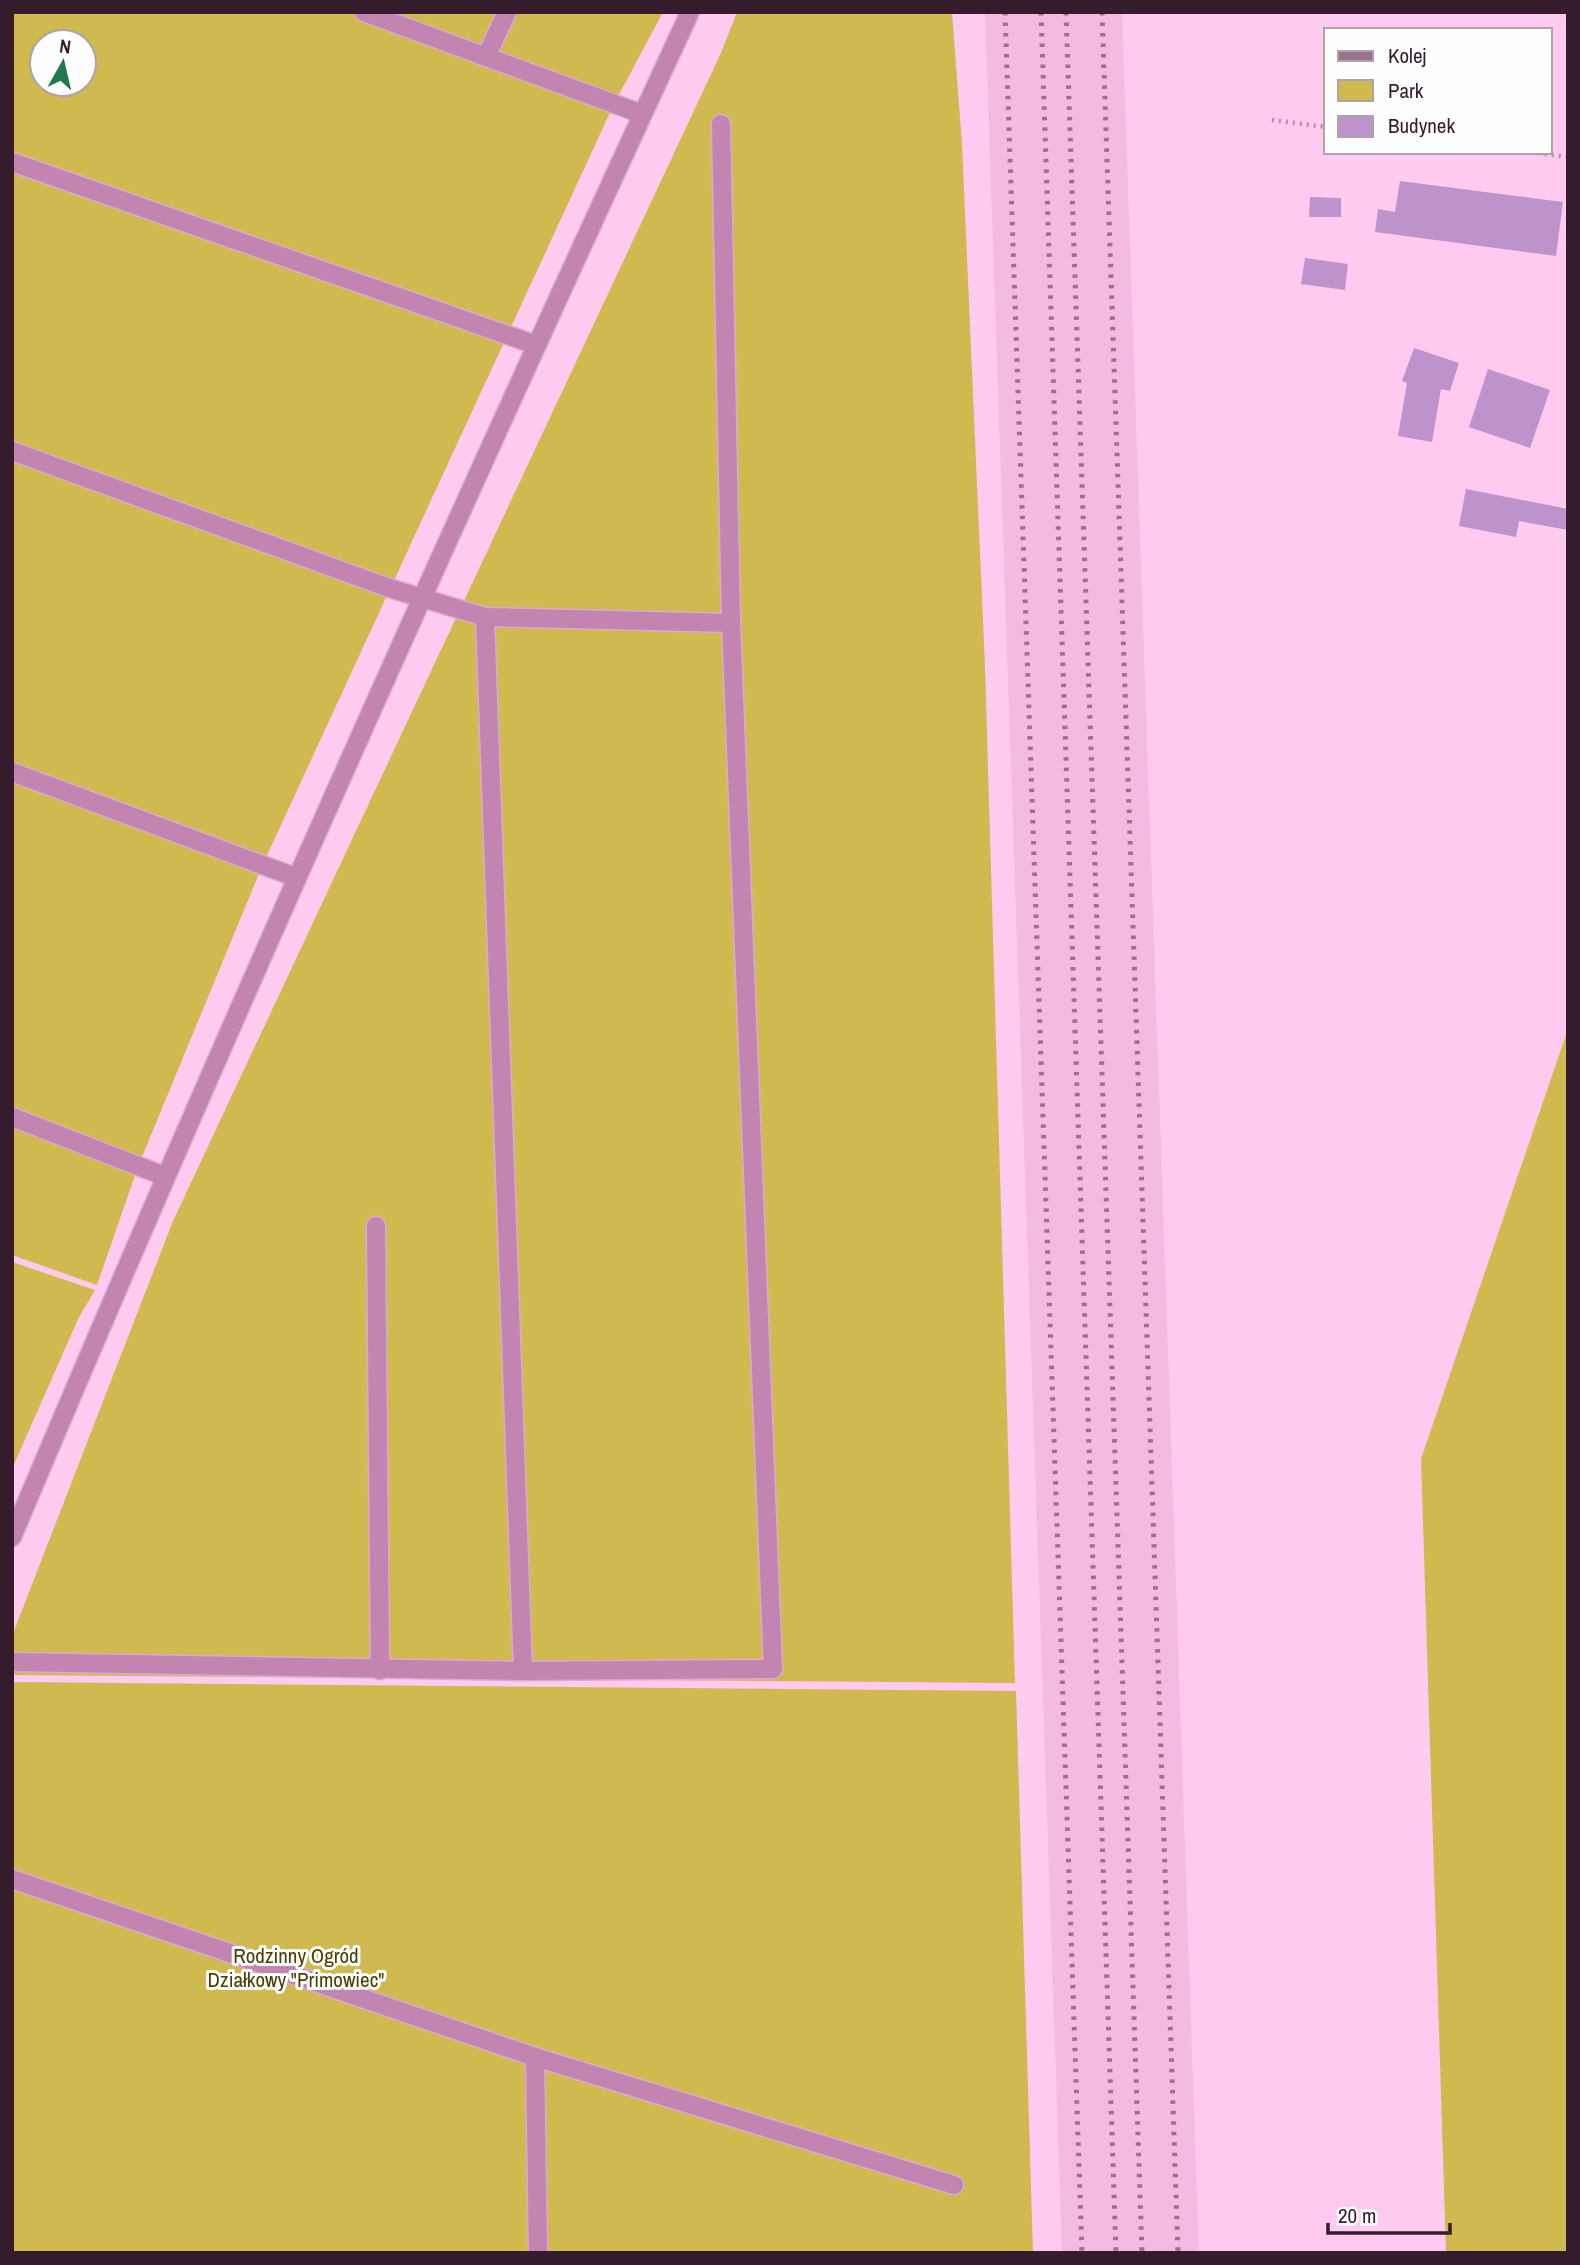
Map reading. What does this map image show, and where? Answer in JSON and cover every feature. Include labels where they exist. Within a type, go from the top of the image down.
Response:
[{"type":"lane","points":[[365,12],[642,114]]},
{"type":"lane","points":[[486,57],[508,12]]},
{"type":"lane","points":[[12,1537],[164,1176],[419,598],[690,12]]},
{"type":"lane","points":[[12,1662],[380,1670],[773,1669],[731,623],[721,124]]},
{"type":"lane","points":[[12,162],[536,345]]},
{"type":"lane","points":[[12,451],[419,598],[485,617],[731,623]]},
{"type":"lane","points":[[485,617],[523,1671]]},
{"type":"lane","points":[[12,772],[295,877]]},
{"type":"lane","points":[[12,1117],[164,1176]]},
{"type":"lane","points":[[376,1226],[380,1670]]},
{"type":"lane","points":[[12,1879],[535,2057],[954,2185]]},
{"type":"lane","points":[[535,2057],[538,2253]]},
{"type":"path","points":[[1272,120],[1324,127]]},
{"type":"path","points":[[1546,154],[1568,157]]},
{"type":"shaded area","points":[[985,12],[1122,12],[1199,2253],[1062,2253]]},
{"type":"green space","points":[[12,12],[663,12],[614,104],[263,864],[139,1164],[97,1285],[12,1255]]},
{"type":"green space","points":[[737,12],[952,12],[962,144],[985,666],[1015,1683],[12,1675],[12,1636],[173,1221],[721,53]]},
{"type":"green space","points":[[1568,1029],[1568,2253],[1446,2253],[1421,1459]]},
{"type":"green space","points":[[12,1262],[95,1290],[79,1317],[12,1469]]},
{"type":"green space","name":"Rodzinny Ogród Działkowy \"Primowiec\"","points":[[12,1682],[1016,1691],[1033,2253],[12,2253]]},
{"type":"building","points":[[1400,181],[1563,202],[1556,256],[1375,232],[1378,209],[1395,212]]},
{"type":"building","points":[[1310,197],[1341,198],[1341,217],[1309,217]]},
{"type":"building","points":[[1305,258],[1348,264],[1345,290],[1301,284]]},
{"type":"building","points":[[1414,348],[1459,363],[1450,391],[1441,389],[1432,442],[1398,436],[1407,383],[1402,381]]},
{"type":"building","points":[[1488,369],[1550,390],[1530,448],[1469,427]]},
{"type":"building","points":[[1466,489],[1568,509],[1568,530],[1519,521],[1516,537],[1459,526]]},
{"type":"railway","points":[[1005,12],[1082,2253]]},
{"type":"railway","points":[[1041,12],[1116,2253]]},
{"type":"railway","points":[[1066,12],[1142,2253]]},
{"type":"railway","points":[[1102,12],[1178,2253]]}]
